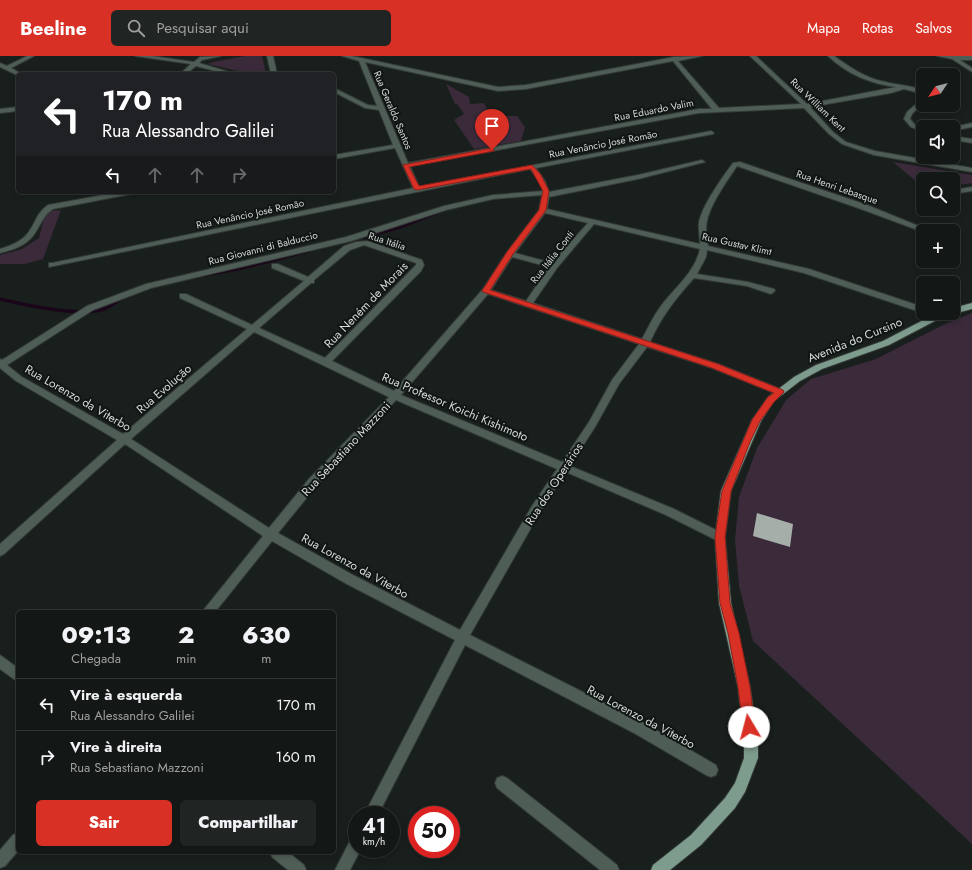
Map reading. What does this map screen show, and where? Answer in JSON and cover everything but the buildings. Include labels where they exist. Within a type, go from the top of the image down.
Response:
[{"type":"main road","points":[[960,309],[972,306]]},
{"type":"main road","name":"Avenida do Cursino","points":[[658,870],[696,840],[730,803],[740,787],[751,758],[751,740],[744,687],[725,603],[720,537],[726,491],[746,442],[757,420],[771,399],[797,379],[819,367],[886,343],[927,320]]},
{"type":"street","points":[[6,69],[31,56]]},
{"type":"street","points":[[138,56],[181,61],[226,72]]},
{"type":"street","points":[[186,72],[200,59],[218,56]]},
{"type":"street","points":[[270,56],[274,72]]},
{"type":"street","points":[[345,56],[498,89],[526,87],[674,59],[699,56]]},
{"type":"street","name":"Rua William Kent","points":[[753,56],[806,106],[830,132],[852,147],[874,153],[972,170]]},
{"type":"street","points":[[831,56],[860,76],[881,83],[906,86],[916,90]]},
{"type":"street","points":[[940,56],[971,57]]},
{"type":"street","points":[[954,57],[972,70]]},
{"type":"street","points":[[674,59],[716,109]]},
{"type":"street","name":"Rua Geraldo Santos","points":[[361,60],[397,146],[417,189]]},
{"type":"street","points":[[0,65],[16,73]]},
{"type":"street","name":"Rua Eduardo Valim","points":[[406,165],[716,109],[806,106],[891,92],[906,86]]},
{"type":"street","points":[[336,91],[367,107],[381,108]]},
{"type":"street","points":[[916,106],[909,113],[907,119],[916,127]]},
{"type":"street","points":[[0,111],[16,109]]},
{"type":"street","points":[[960,128],[972,125]]},
{"type":"street","name":"Rua Venâncio José Romão","points":[[52,265],[417,189],[711,133]]},
{"type":"street","points":[[960,139],[972,141]]},
{"type":"street","points":[[336,157],[397,146]]},
{"type":"street","name":"Rua Giovanni di Balduccio","points":[[1,364],[90,308],[149,286],[350,244],[444,208],[493,198],[546,194],[638,177],[702,162]]},
{"type":"street","name":"Rua dos Operários","points":[[376,806],[462,638],[536,509],[565,467],[615,382],[644,344],[655,322],[667,304],[692,275],[702,258],[704,248],[703,222],[707,211],[725,178],[735,164],[740,164]]},
{"type":"street","name":"Rua Henri Lebasque","points":[[740,164],[916,227]]},
{"type":"street","points":[[532,167],[542,181],[546,194]]},
{"type":"street","points":[[960,191],[972,189]]},
{"type":"street","points":[[0,250],[24,242],[37,227],[42,212],[59,205],[120,194]]},
{"type":"street","name":"Rua Sebastiano Mazzoni","points":[[210,610],[328,464],[396,396],[486,291],[510,254],[543,210],[546,194]]},
{"type":"street","name":"Rua Gustav Klimt","points":[[543,210],[806,271],[916,308]]},
{"type":"street","name":"Rua Itália Conti","points":[[528,304],[554,266],[592,222]]},
{"type":"street","name":"Rua Itália","points":[[350,244],[365,243],[420,263]]},
{"type":"street","name":"Rua Evolução","points":[[0,551],[124,439],[252,328],[311,280],[350,244]]},
{"type":"street","points":[[510,254],[554,266]]},
{"type":"street","name":"Rua Neném de Morais","points":[[326,362],[418,269],[420,263]]},
{"type":"street","points":[[275,266],[311,280]]},
{"type":"street","points":[[692,275],[710,280],[748,284],[771,291]]},
{"type":"street","points":[[486,291],[715,366],[780,392]]},
{"type":"street","name":"Rua Professor Koichi Kishimoto","points":[[182,296],[396,396],[670,512],[720,537]]},
{"type":"street","name":"Rua Lorenzo da Viterbo","points":[[1,364],[19,379],[124,439],[271,535],[349,579],[639,728],[711,770]]},
{"type":"street","points":[[0,660],[16,674]]},
{"type":"street","points":[[502,783],[612,870]]},
{"type":"street","points":[[0,861],[16,842]]},
{"type":"street","points":[[279,854],[299,870]]},
{"type":"street","points":[[342,870],[348,858]]},
{"type":"shaded area","points":[[245,56],[262,56],[266,72],[242,72],[208,64]]},
{"type":"shaded area","points":[[446,84],[469,97],[470,104],[484,103],[491,116],[517,116],[525,127],[521,141],[474,149],[454,120],[464,114],[457,104],[455,104]]},
{"type":"shaded area","points":[[893,162],[954,172],[916,172],[916,181]]},
{"type":"shaded area","points":[[960,173],[972,175],[972,183],[960,185]]},
{"type":"shaded area","points":[[61,210],[43,259],[25,264],[0,264],[0,255],[22,249],[39,238],[46,211]]},
{"type":"shaded area","points":[[972,313],[972,844],[753,641],[739,586],[735,540],[739,497],[757,448],[786,400],[811,379],[876,359],[945,324],[955,320],[960,320],[960,318]]},
{"type":"waterway","points":[[364,237],[400,227],[438,212]]},
{"type":"waterway","points":[[194,277],[242,268],[308,251]]},
{"type":"waterway","points":[[0,299],[52,309],[81,312],[104,309],[122,298]]},
{"type":"route","points":[[492,150],[406,165],[417,189],[532,167],[538,175],[546,191],[543,210],[510,254],[486,291],[715,366],[780,392],[771,399],[757,420],[746,442],[726,491],[720,537],[725,603],[744,687],[749,727]]}]
